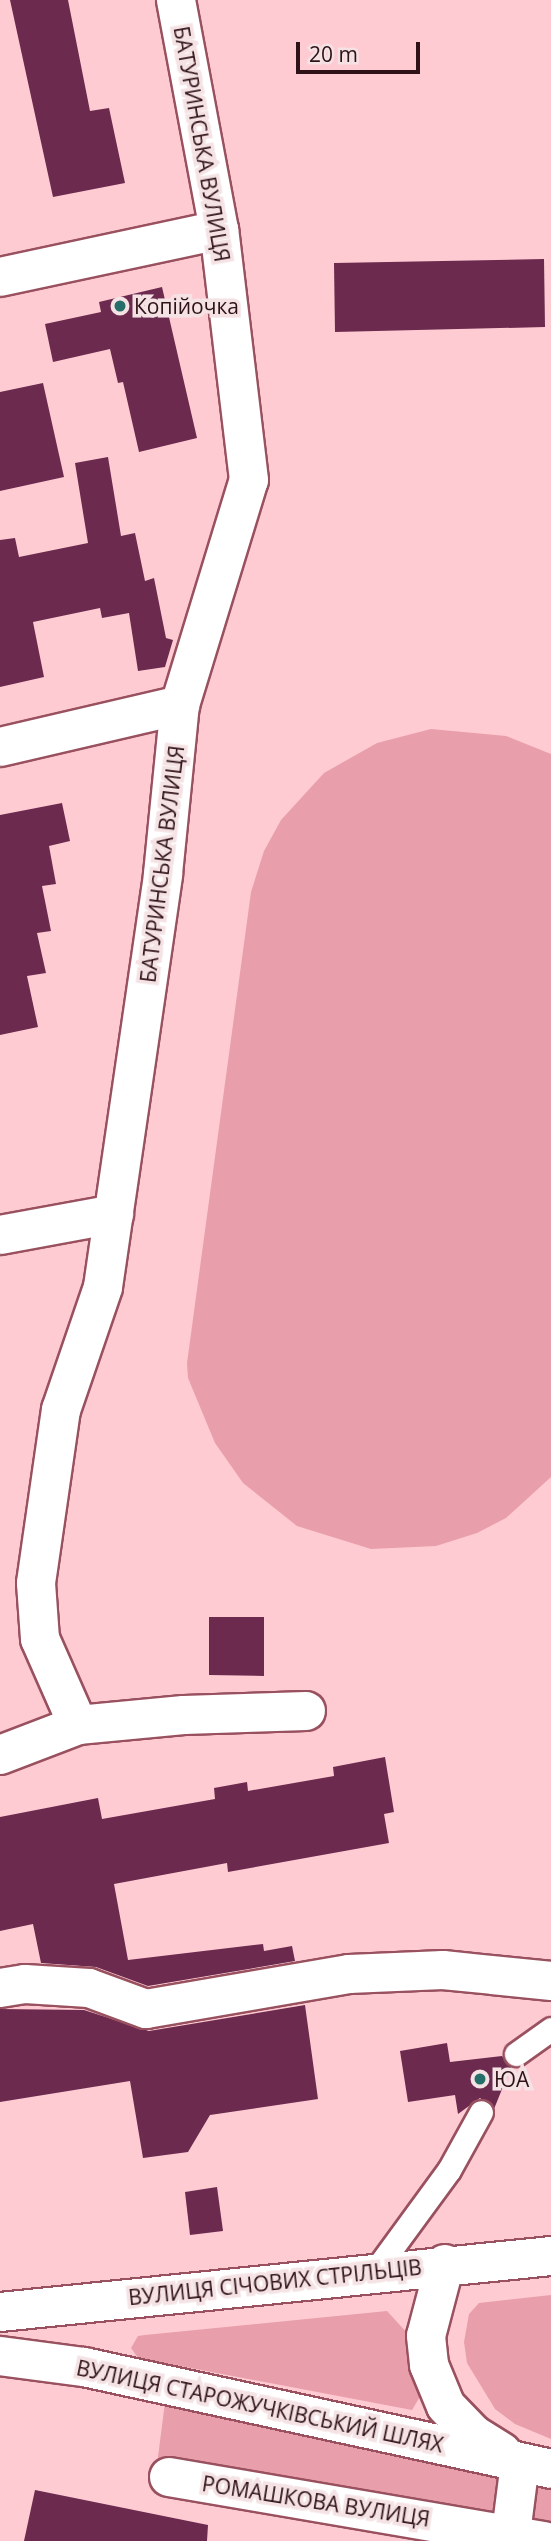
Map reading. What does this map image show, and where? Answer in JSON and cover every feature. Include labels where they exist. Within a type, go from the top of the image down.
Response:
[{"type":"street","name":"БАТУРИНСЬКА ВУЛИЦЯ","points":[[78,1725],[40,1639],[36,1583],[61,1410],[103,1287],[163,874],[180,705],[249,480],[219,230],[176,0]]},
{"type":"street","points":[[0,277],[219,230]]},
{"type":"street","points":[[0,747],[180,705]]},
{"type":"street","points":[[0,1236],[114,1214]]},
{"type":"street","points":[[0,1755],[78,1725],[184,1715],[306,1711]]},
{"type":"street","points":[[0,1988],[25,1984],[89,1988],[146,2009],[349,1974],[443,1970],[551,1981]]},
{"type":"street","name":"ВУЛИЦЯ СІЧОВИХ СТРІЛЬЦІВ","points":[[0,2312],[445,2264],[551,2256]]},
{"type":"street","name":"ВУЛИЦЯ СТАРОЖУЧКІВСЬКИЙ ШЛЯХ","points":[[445,2264],[426,2336],[429,2365],[446,2406],[473,2434],[535,2466]]},
{"type":"street","name":"ВУЛИЦЯ СТАРОЖУЧКІВСЬКИЙ ШЛЯХ","points":[[0,2356],[84,2367],[535,2466]]},
{"type":"street","points":[[522,2540],[535,2466]]},
{"type":"street","name":"РОМАШКОВА ВУЛИЦЯ","points":[[169,2476],[335,2508],[447,2522],[522,2540]]},
{"type":"lane","points":[[516,2054],[551,2029]]},
{"type":"lane","points":[[374,2272],[449,2170],[481,2112]]},
{"type":"shaded area","points":[[431,729],[506,736],[551,754],[551,1477],[506,1518],[477,1533],[436,1546],[371,1549],[297,1526],[243,1483],[215,1443],[188,1378],[187,1363],[251,892],[264,851],[281,820],[324,773],[377,743]]},
{"type":"shaded area","points":[[551,2295],[551,2439],[515,2424],[495,2409],[467,2363],[464,2342],[469,2314],[479,2303]]},
{"type":"shaded area","points":[[387,2311],[409,2335],[424,2390],[412,2410],[138,2358],[131,2348],[138,2336]]},
{"type":"shaded area","points":[[167,2387],[551,2472],[551,2541],[428,2541],[156,2472]]},
{"type":"building","points":[[10,0],[68,0],[90,111],[109,108],[125,183],[53,197]]},
{"type":"building","points":[[544,259],[545,327],[335,332],[334,263]]},
{"type":"building","points":[[162,287],[197,438],[139,452],[123,382],[118,383],[110,349],[53,362],[45,324],[101,312],[99,302]]},
{"type":"building","points":[[43,383],[64,477],[0,491],[0,392]]},
{"type":"building","points":[[108,457],[121,536],[135,533],[145,581],[154,578],[166,638],[173,640],[165,667],[138,671],[129,613],[102,618],[100,608],[33,622],[44,677],[0,687],[0,540],[15,538],[19,557],[88,543],[75,463]]},
{"type":"building","points":[[62,803],[70,841],[49,846],[56,884],[42,886],[51,931],[37,933],[46,973],[27,976],[38,1027],[0,1035],[0,815]]},
{"type":"building","points":[[209,1617],[264,1617],[264,1676],[209,1675]]},
{"type":"building","points":[[385,1757],[394,1812],[384,1814],[389,1843],[228,1872],[227,1863],[114,1884],[128,1960],[263,1944],[264,1951],[292,1946],[295,1961],[148,1986],[96,1967],[41,1963],[33,1924],[0,1931],[0,1817],[98,1798],[102,1819],[215,1799],[214,1788],[247,1782],[248,1791],[334,1776],[333,1767]]},
{"type":"building","points":[[305,2005],[318,2099],[210,2115],[188,2152],[143,2158],[130,2081],[0,2102],[0,2009],[84,2010],[149,2031]]},
{"type":"building","points":[[447,2043],[450,2062],[502,2056],[511,2067],[494,2109],[480,2098],[458,2114],[455,2095],[408,2102],[400,2051]]},
{"type":"building","points":[[217,2187],[223,2231],[190,2235],[185,2192]]},
{"type":"building","points":[[35,2490],[208,2525],[207,2541],[24,2541]]},
{"type":"place","name":"Копійочка","points":[[120,306]]},
{"type":"place","name":"ЮА","points":[[480,2079]]}]
